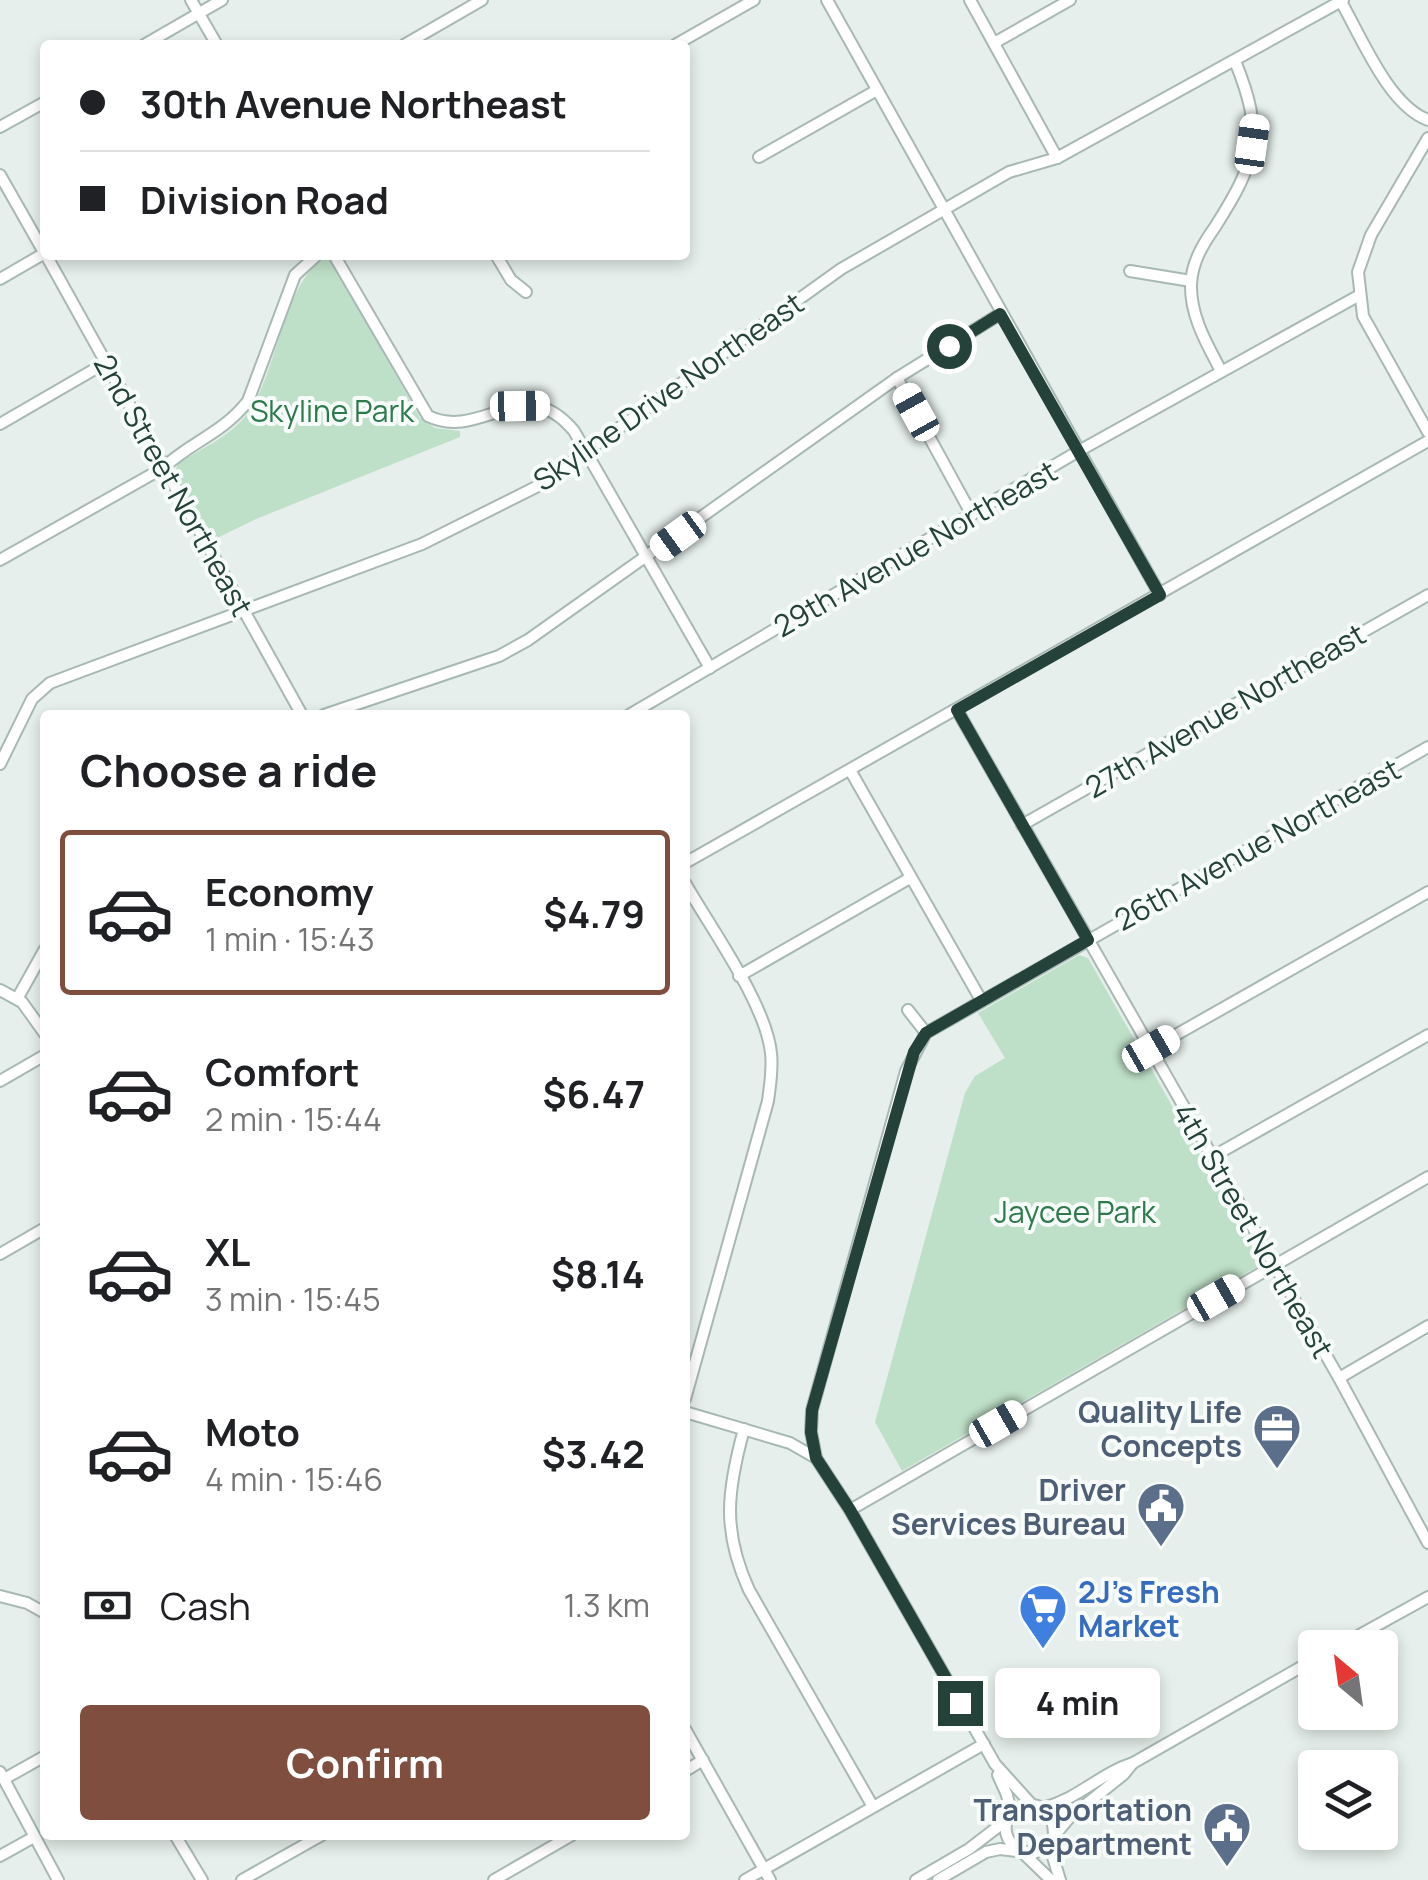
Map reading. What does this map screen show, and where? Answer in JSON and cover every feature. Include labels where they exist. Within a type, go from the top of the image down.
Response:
[{"type":"street","points":[[191,0],[213,40]]},
{"type":"street","points":[[153,40],[222,0]]},
{"type":"street","points":[[422,40],[482,0]]},
{"type":"street","points":[[684,40],[754,0]]},
{"type":"street","points":[[828,0],[1160,595]]},
{"type":"street","points":[[970,0],[1057,158]]},
{"type":"street","points":[[994,43],[1070,0]]},
{"type":"street","points":[[1342,0],[1389,86],[1414,115],[1428,120]]},
{"type":"street","name":"Skyline Drive Northeast","points":[[0,764],[32,698],[50,683],[461,526],[538,486],[841,268],[941,208],[1009,172],[1057,158],[1342,0]]},
{"type":"street","points":[[1221,371],[1194,309],[1191,282],[1198,253],[1250,165],[1255,124],[1250,98],[1235,61]]},
{"type":"street","points":[[759,157],[877,90]]},
{"type":"street","points":[[0,128],[40,105]]},
{"type":"street","points":[[1428,138],[1371,235],[1358,272],[1363,316],[1428,432]]},
{"type":"street","name":"2nd Street Northeast","points":[[0,175],[40,245]]},
{"type":"street","points":[[0,280],[40,257]]},
{"type":"street","name":"2nd Street Northeast","points":[[48,260],[299,710]]},
{"type":"street","points":[[0,560],[163,468],[178,453],[220,430],[248,401],[295,275],[312,260]]},
{"type":"street","points":[[337,260],[428,416],[444,424],[520,406],[542,405],[560,414],[710,668]]},
{"type":"street","points":[[499,260],[510,280],[526,292]]},
{"type":"street","points":[[1130,270],[1191,282]]},
{"type":"street","name":"29th Avenue Northeast","points":[[639,710],[1077,452],[1358,296]]},
{"type":"street","points":[[339,710],[498,656],[528,640],[897,378],[1000,314]]},
{"type":"street","points":[[0,424],[107,362]]},
{"type":"street","points":[[897,378],[972,515]]},
{"type":"street","points":[[690,860],[1428,441]]},
{"type":"street","name":"27th Avenue Northeast","points":[[1022,824],[1428,595]]},
{"type":"street","name":"4th Street Northeast","points":[[957,710],[1428,1543]]},
{"type":"street","name":"26th Avenue Northeast","points":[[926,1033],[1428,747]]},
{"type":"street","points":[[850,770],[982,1000]]},
{"type":"street","points":[[739,976],[910,878]]},
{"type":"street","points":[[690,892],[763,1020],[771,1050],[768,1101],[690,1381]]},
{"type":"street","points":[[1151,1049],[1428,892]]},
{"type":"street","points":[[17,999],[40,958]]},
{"type":"street","points":[[0,990],[17,999],[40,1028]]},
{"type":"street","points":[[908,1010],[926,1033],[906,1071],[812,1410],[811,1432],[816,1458],[850,1510],[995,1764],[1007,1795],[1006,1836],[1051,1880]]},
{"type":"street","points":[[1212,1157],[1428,1035]]},
{"type":"street","points":[[0,1081],[40,1058]]},
{"type":"street","points":[[850,1510],[1428,1177]]},
{"type":"street","points":[[0,1254],[40,1231]]},
{"type":"street","points":[[1338,1378],[1428,1326]]},
{"type":"street","points":[[690,1413],[800,1447],[816,1458]]},
{"type":"street","points":[[744,1429],[728,1500],[736,1562],[872,1805]]},
{"type":"street","points":[[0,1596],[27,1602],[40,1610]]},
{"type":"street","points":[[1368,1630],[1428,1597]]},
{"type":"street","points":[[916,1880],[969,1848],[1020,1806],[1068,1801],[1117,1768],[1133,1764],[1298,1669]]},
{"type":"street","points":[[690,1738],[767,1875]]},
{"type":"street","points":[[745,1880],[767,1875],[872,1805],[984,1744]]},
{"type":"street","points":[[40,1758],[2,1776],[58,1880]]},
{"type":"street","points":[[690,1767],[703,1760]]},
{"type":"street","points":[[995,1764],[1051,1816],[1051,1839],[1060,1880]]},
{"type":"street","points":[[938,1880],[986,1852],[1034,1853],[1133,1764]]},
{"type":"street","points":[[0,1856],[34,1837]]},
{"type":"street","points":[[179,1840],[202,1880]]},
{"type":"street","points":[[242,1880],[313,1840]]},
{"type":"street","points":[[494,1880],[563,1840]]},
{"type":"green space","name":"Skyline Park","points":[[323,260],[329,260],[336,268],[420,418],[435,428],[460,431],[460,437],[213,540],[175,473],[178,463],[224,435],[248,413],[299,288]]},
{"type":"green space","name":"Jaycee Park","points":[[1079,955],[1088,958],[1262,1264],[902,1471],[875,1422],[965,1093],[975,1076],[1005,1058],[978,1013]]},
{"type":"place","name":"Quality Life Concepts","points":[[1277,1470]]},
{"type":"place","name":"Driver Services Bureau","points":[[1161,1548]]},
{"type":"place","name":"2J's Fresh Market","points":[[1043,1650]]},
{"type":"place","name":"Transportation Department","points":[[1227,1868]]},
{"type":"route","points":[[949,346],[1000,314],[1160,595],[957,710],[1088,940],[926,1033],[914,1052],[812,1410],[816,1458],[960,1703]]}]
